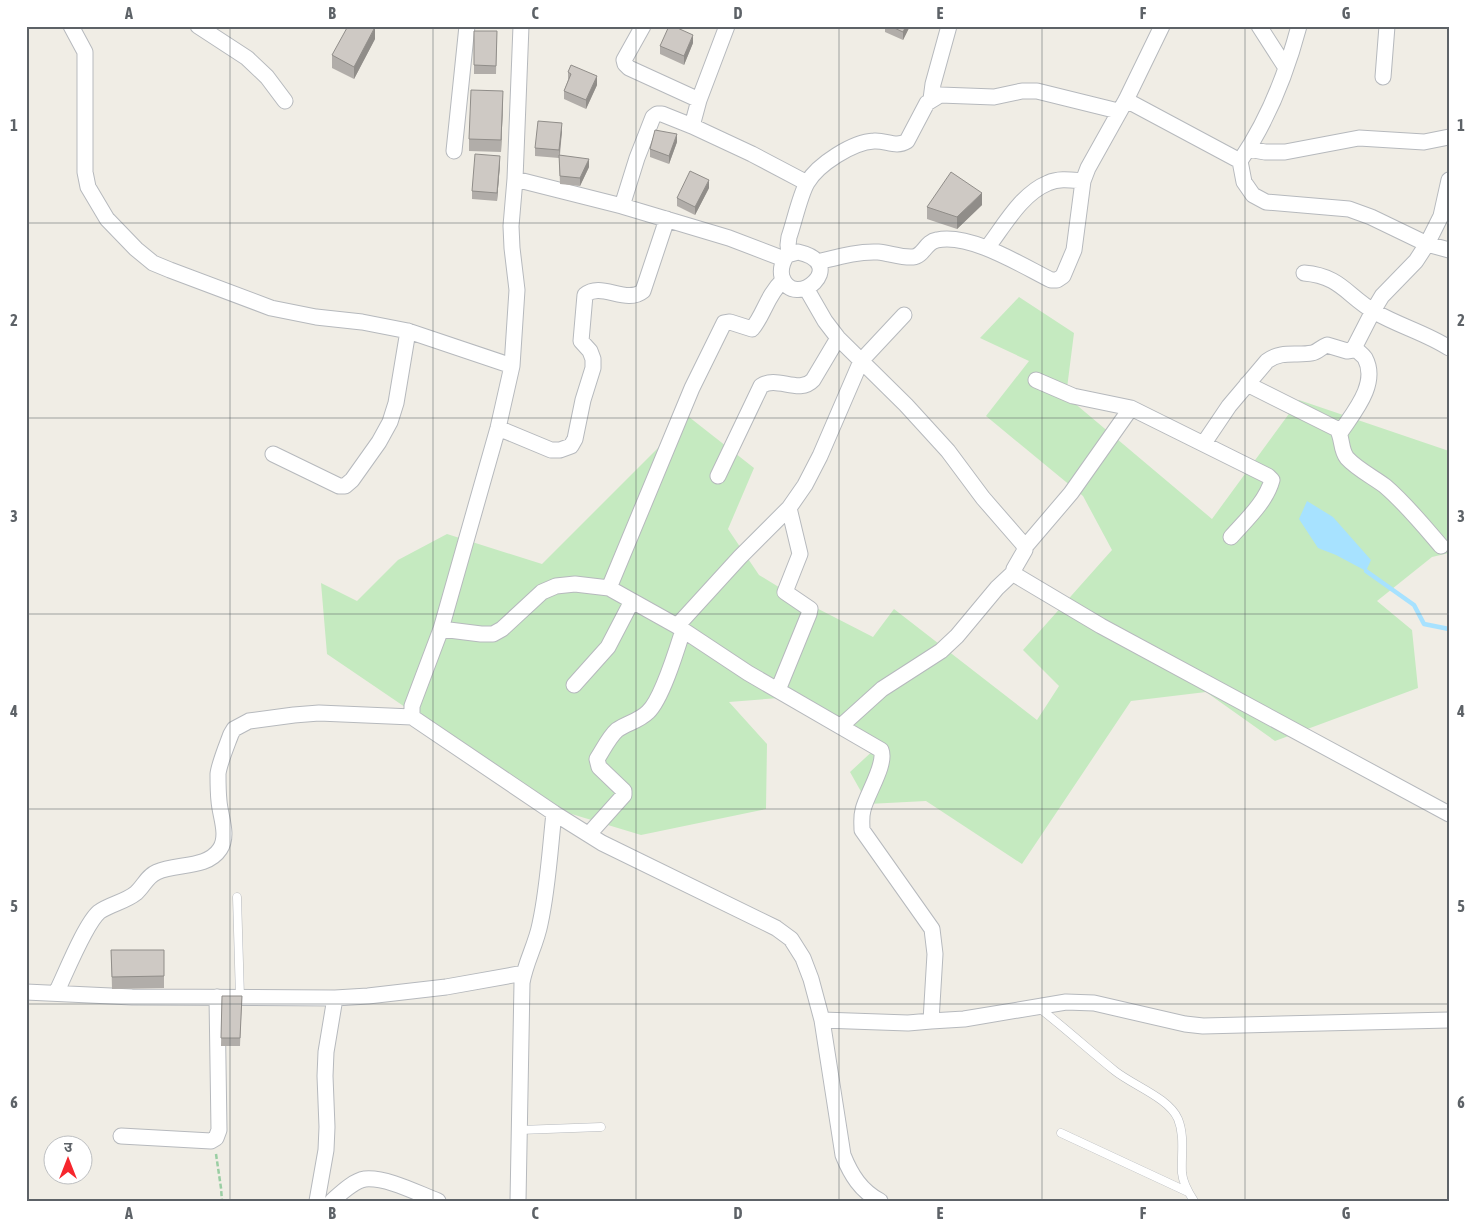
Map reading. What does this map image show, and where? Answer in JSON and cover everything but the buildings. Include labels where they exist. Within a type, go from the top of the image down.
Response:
[{"type":"street","points":[[71,26],[85,52],[85,172],[88,187],[107,219],[136,249],[153,262],[170,270],[271,308],[408,331],[512,366]]},
{"type":"street","points":[[198,26],[247,58],[267,77],[286,101]]},
{"type":"street","points":[[454,151],[467,26]]},
{"type":"street","points":[[412,717],[412,706],[441,629],[498,428],[512,366],[517,290],[512,233],[520,26]]},
{"type":"street","points":[[643,26],[624,60],[625,64],[629,68],[699,100]]},
{"type":"street","points":[[692,126],[699,100],[727,26]]},
{"type":"street","points":[[931,99],[935,75],[949,26]]},
{"type":"street","points":[[818,262],[860,252],[878,252],[912,257],[921,253],[930,242],[958,239],[988,248],[1051,280],[1057,280],[1063,276],[1074,250],[1083,181],[1088,168],[1162,26]]},
{"type":"street","points":[[1259,26],[1286,68]]},
{"type":"street","points":[[1299,26],[1286,68],[1270,109],[1244,155],[1244,182],[1253,195],[1266,202],[1349,209],[1371,217],[1427,244],[1449,250]]},
{"type":"street","points":[[1383,77],[1387,26]]},
{"type":"street","points":[[515,179],[622,206],[787,256],[798,252],[808,254],[818,262],[819,272],[814,284],[806,288],[792,288],[783,280],[781,274],[787,256],[789,237],[807,183],[832,158],[848,150],[874,141],[898,145],[903,144],[907,141],[927,102],[940,95],[994,96],[1022,90],[1122,105],[1244,155],[1285,152],[1359,138],[1424,142],[1449,137]]},
{"type":"street","points":[[622,206],[637,158],[653,116],[657,114],[662,114],[692,126],[752,154],[807,183]]},
{"type":"street","points":[[988,248],[1016,210],[1035,190],[1049,182],[1066,179],[1083,181]]},
{"type":"street","points":[[1204,443],[1229,406],[1267,361],[1274,356],[1314,352],[1327,345],[1347,351],[1354,347],[1382,296],[1416,261],[1427,244],[1441,216],[1449,180]]},
{"type":"street","points":[[498,428],[551,450],[560,450],[571,446],[575,439],[585,390],[593,368],[593,359],[590,351],[581,341],[585,296],[590,291],[631,296],[642,291],[667,219]]},
{"type":"street","points":[[1304,273],[1319,274],[1342,285],[1373,311],[1432,338],[1449,348]]},
{"type":"street","points":[[609,588],[692,388],[724,323],[730,322],[752,329],[768,298],[783,280]]},
{"type":"street","points":[[806,288],[825,321],[838,338],[906,404],[948,451],[1024,548]]},
{"type":"street","points":[[589,834],[624,795],[623,788],[599,767],[597,759],[616,731],[642,718],[649,711],[666,679],[680,628],[740,557],[789,508],[805,485],[820,456],[861,361],[904,315]]},
{"type":"street","points":[[273,454],[339,486],[345,486],[352,480],[379,442],[390,422],[396,403],[408,331]]},
{"type":"street","points":[[718,476],[761,386],[772,382],[801,386],[808,385],[813,380],[838,338]]},
{"type":"street","points":[[1340,434],[1363,398],[1368,385],[1369,372],[1367,363],[1354,347]]},
{"type":"street","points":[[1036,380],[1073,396],[1131,408],[1268,476],[1272,480],[1270,487],[1254,510],[1231,537]]},
{"type":"street","points":[[1247,384],[1337,429],[1340,434],[1341,446],[1348,459],[1385,486],[1401,501],[1416,516],[1440,546]]},
{"type":"street","points":[[840,726],[882,689],[941,651],[957,636],[997,588],[1013,573],[1025,550],[1024,548],[1071,493],[1131,408]]},
{"type":"street","points":[[778,690],[810,609],[785,592],[800,554],[789,508]]},
{"type":"street","points":[[1013,573],[1101,626],[1449,814]]},
{"type":"street","points":[[441,629],[493,634],[502,629],[542,592],[556,586],[575,584],[609,588],[680,628],[778,690],[877,747],[883,753],[883,759],[863,808],[862,830],[932,929],[935,954],[931,1021]]},
{"type":"street","points":[[574,684],[608,647],[632,601]]},
{"type":"street","points":[[56,993],[70,961],[96,915],[109,906],[129,898],[157,871],[194,864],[217,853],[221,848],[224,833],[219,802],[218,772],[234,729],[249,721],[294,715],[412,717],[602,843],[764,922],[791,939],[803,958],[822,1020],[843,1155],[850,1173],[862,1188],[880,1201]]},
{"type":"street","points":[[516,1199],[520,1130],[522,984],[524,973],[537,940],[542,917],[554,812]]},
{"type":"street","points":[[26,992],[132,997],[335,998],[446,988],[524,973]]},
{"type":"street","points":[[121,1136],[211,1141],[216,1138],[219,1130],[218,997]]},
{"type":"street","points":[[317,1201],[326,1150],[325,1060],[335,998]]},
{"type":"street","points":[[822,1020],[908,1023],[964,1019],[1066,1002],[1094,1004],[1185,1024],[1203,1026],[1449,1020]]},
{"type":"street","points":[[332,1201],[352,1184],[364,1179],[381,1181],[438,1201]]},
{"type":"lane","points":[[237,897],[240,997]]},
{"type":"lane","points":[[1038,1007],[1115,1071],[1133,1084],[1161,1099],[1172,1108],[1179,1121],[1183,1146],[1182,1173],[1184,1183],[1194,1201]]},
{"type":"lane","points":[[520,1130],[601,1127]]},
{"type":"lane","points":[[1061,1133],[1188,1192]]},
{"type":"path","points":[[211,1141],[216,1152],[219,1168],[222,1201]]},
{"type":"green space","points":[[1019,297],[1074,333],[1066,396],[1212,519],[1299,400],[1449,451],[1449,553],[1432,557],[1377,601],[1412,630],[1418,688],[1275,741],[1206,692],[1131,701],[1022,864],[926,801],[868,804],[850,772],[878,746],[779,698],[729,702],[767,744],[766,809],[641,835],[555,809],[327,654],[321,583],[357,601],[398,560],[447,534],[542,564],[689,417],[754,468],[728,529],[759,575],[795,597],[873,637],[894,609],[1037,720],[1059,686],[1023,650],[1112,550],[1083,496],[986,416],[1029,361],[980,338]]},
{"type":"water","points":[[1307,501],[1333,517],[1371,560],[1366,571],[1318,548],[1299,519]]},
{"type":"waterway","points":[[1366,571],[1414,605],[1424,624],[1449,629]]}]
